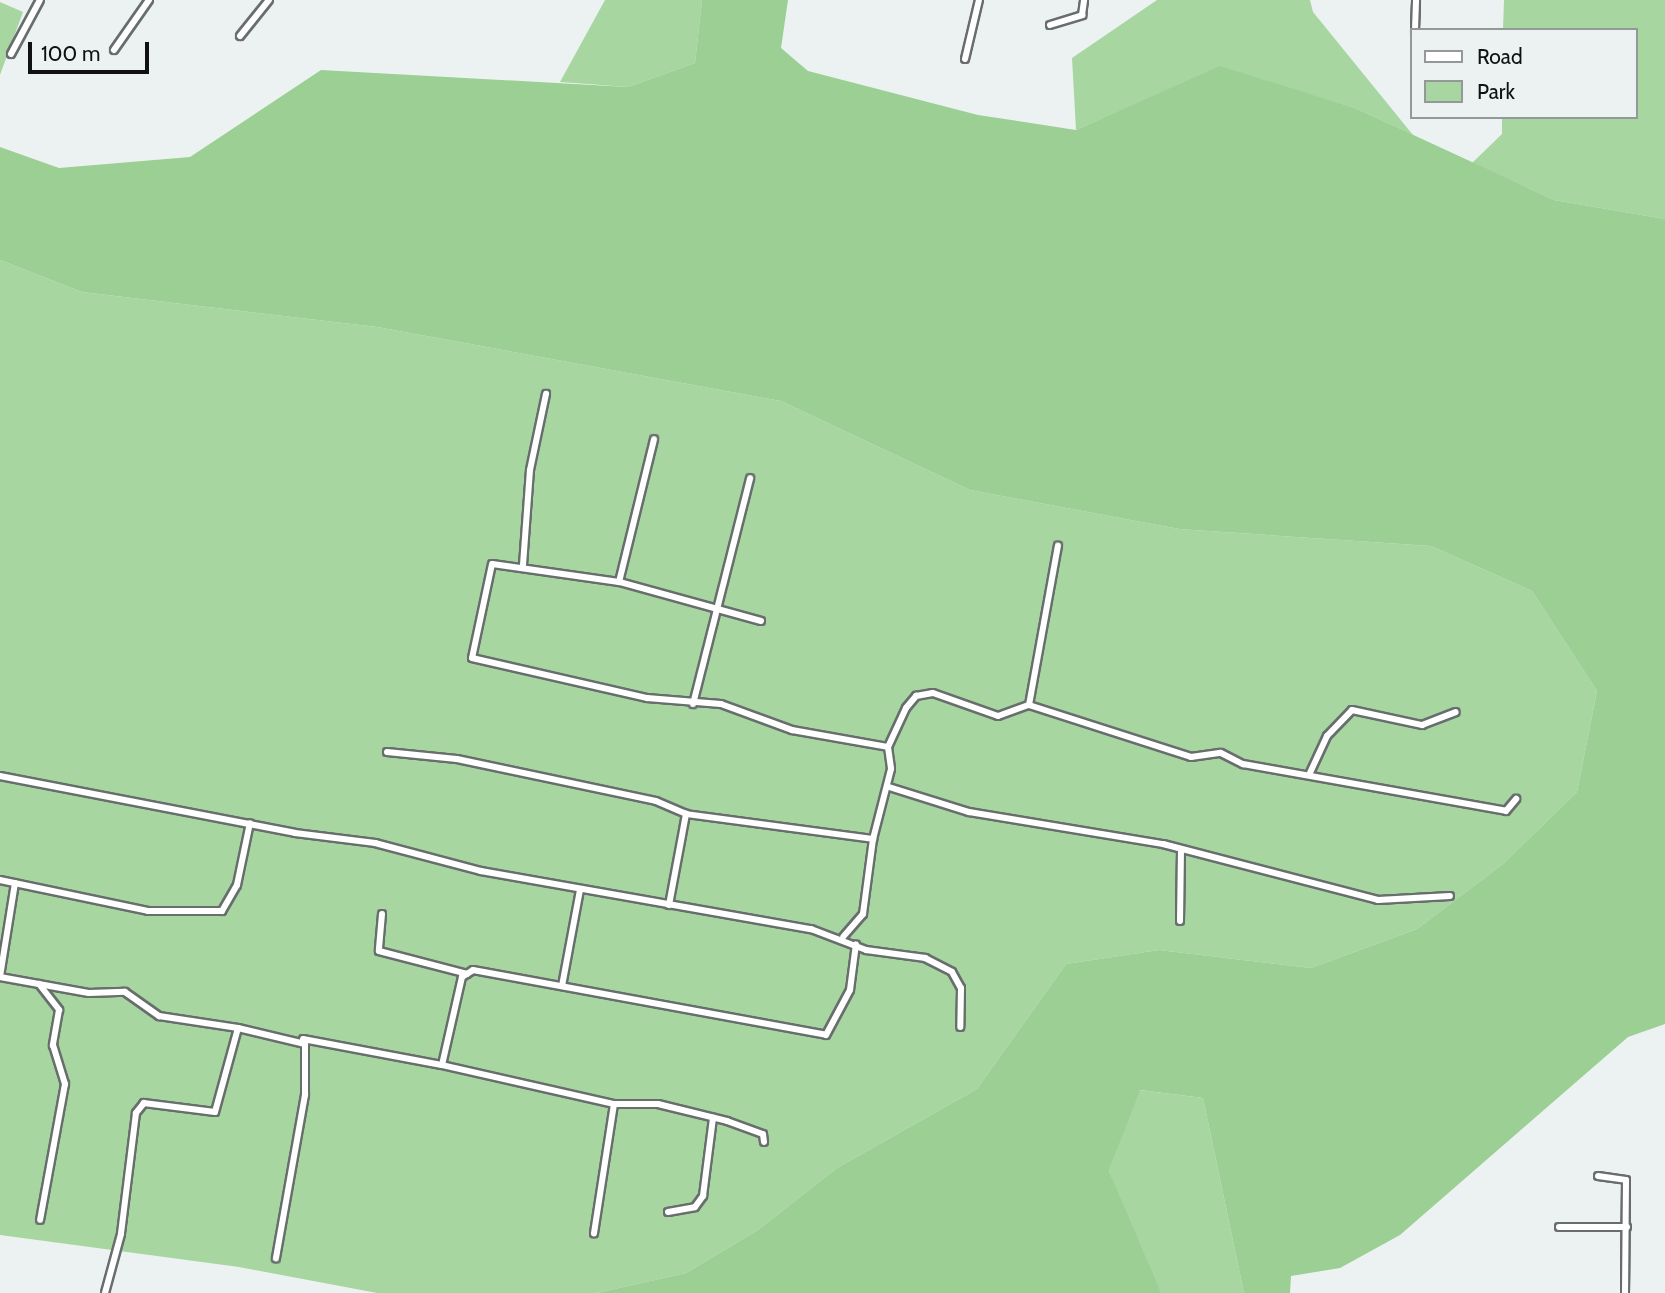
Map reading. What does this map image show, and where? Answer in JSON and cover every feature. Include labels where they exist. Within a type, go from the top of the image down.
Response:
[{"type":"street","points":[[11,54],[40,0]]},
{"type":"street","points":[[114,50],[149,0]]},
{"type":"street","points":[[240,36],[269,0]]},
{"type":"street","points":[[965,59],[979,0]]},
{"type":"street","points":[[1050,24],[1082,15],[1084,0]]},
{"type":"street","points":[[1415,28],[1416,0]]},
{"type":"street","points":[[523,565],[530,470],[546,394]]},
{"type":"street","points":[[619,582],[654,439]]},
{"type":"street","points":[[693,704],[707,669],[717,606],[750,478]]},
{"type":"street","points":[[1029,705],[1058,546]]},
{"type":"street","points":[[761,621],[717,606],[619,582],[551,576],[523,565],[489,567],[472,658],[693,704],[721,704],[792,730],[888,747]]},
{"type":"street","points":[[843,937],[863,914],[873,839],[889,787],[888,747],[916,696],[952,696],[998,716],[1029,705],[1191,757],[1221,753],[1243,764],[1506,811],[1516,799]]},
{"type":"street","points":[[1309,775],[1327,736],[1352,710],[1422,725],[1456,712]]},
{"type":"street","points":[[387,752],[457,759],[656,801],[686,814],[873,839]]},
{"type":"street","points":[[0,776],[250,823],[375,842],[580,890],[843,937],[856,944],[925,958],[952,972],[961,988],[960,1027]]},
{"type":"street","points":[[889,787],[969,812],[1181,850],[1378,900],[1450,896]]},
{"type":"street","points":[[669,905],[686,814]]},
{"type":"street","points":[[0,880],[148,911],[222,911],[237,885],[250,823]]},
{"type":"street","points":[[1180,921],[1181,850]]},
{"type":"street","points":[[15,883],[0,977],[39,984],[125,992],[159,1016],[442,1065],[614,1104],[658,1104],[752,1128],[764,1142]]},
{"type":"street","points":[[562,986],[580,890]]},
{"type":"street","points":[[382,914],[379,951],[467,974],[562,986],[826,1035],[850,990],[856,944]]},
{"type":"street","points":[[442,1065],[467,974]]},
{"type":"street","points":[[39,984],[59,1010],[53,1045],[65,1084],[40,1220]]},
{"type":"street","points":[[106,1293],[136,1113],[144,1103],[215,1112],[238,1028]]},
{"type":"street","points":[[276,1258],[304,1095],[303,1039]]},
{"type":"street","points":[[594,1233],[614,1104]]},
{"type":"street","points":[[668,1212],[695,1207],[703,1196],[713,1118]]},
{"type":"street","points":[[1598,1176],[1626,1180],[1625,1293]]},
{"type":"street","points":[[1559,1227],[1627,1227]]},
{"type":"green space","points":[[605,0],[702,0],[695,63],[628,87],[560,82]]},
{"type":"green space","points":[[702,0],[788,0],[781,48],[808,71],[978,115],[1076,130],[1220,66],[1355,108],[1554,200],[1665,219],[1665,1024],[1628,1037],[1400,1235],[1340,1268],[1291,1276],[1290,1293],[1244,1293],[1203,1098],[1140,1090],[1109,1171],[1161,1293],[597,1293],[686,1273],[758,1230],[837,1168],[977,1089],[1066,964],[1159,950],[1311,968],[1417,929],[1503,864],[1577,792],[1597,691],[1532,591],[1431,546],[1179,529],[970,490],[781,401],[377,327],[82,292],[0,260],[0,147],[59,168],[190,157],[321,70],[628,87],[695,63]]},
{"type":"green space","points":[[1157,0],[1310,0],[1313,12],[1413,135],[1355,108],[1220,67],[1076,130],[1072,58]]},
{"type":"green space","points":[[1504,0],[1665,0],[1665,219],[1554,200],[1472,163],[1502,134],[1502,119],[1637,119],[1637,28],[1503,28]]},
{"type":"green space","points":[[0,2],[23,12],[0,75]]},
{"type":"green space","points":[[0,260],[82,292],[377,327],[781,401],[970,490],[1179,529],[1431,546],[1532,591],[1597,691],[1577,792],[1503,864],[1417,929],[1311,968],[1159,950],[1066,964],[977,1089],[837,1168],[758,1230],[686,1273],[597,1293],[377,1293],[239,1267],[0,1235]]},
{"type":"green space","points":[[1139,1090],[1203,1098],[1244,1293],[1161,1293],[1141,1254],[1109,1171]]}]
